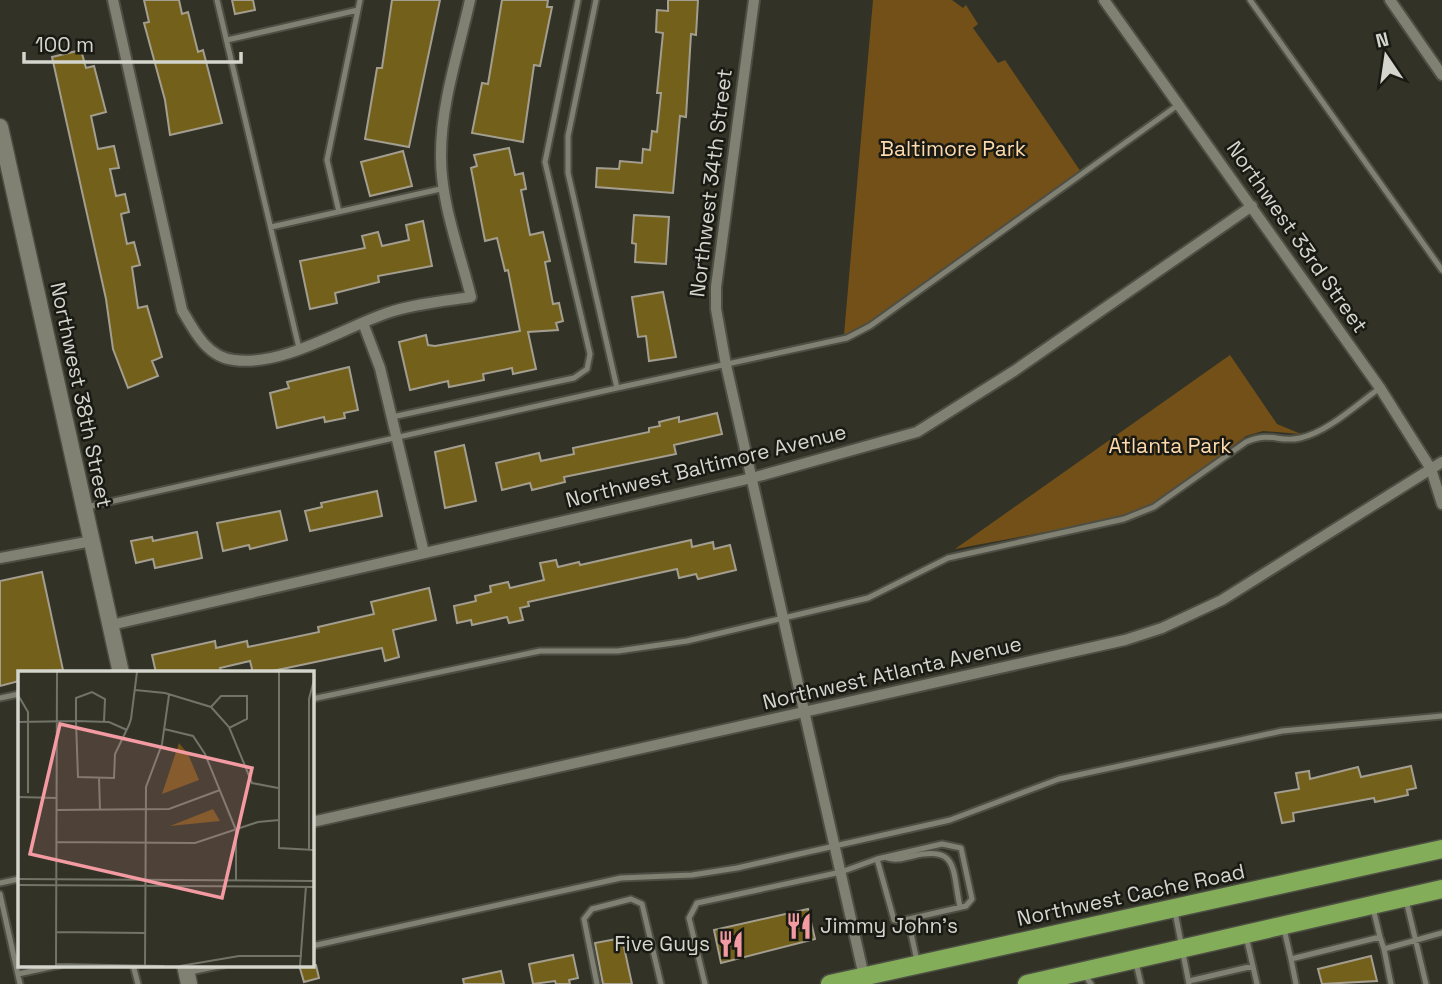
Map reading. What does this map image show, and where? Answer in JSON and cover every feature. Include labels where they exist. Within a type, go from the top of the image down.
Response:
[{"type":"main road","name":"Northwest 38th Street","points":[[0,127],[111,625],[119,671]]},
{"type":"main road","name":"Northwest Cache Road","points":[[830,984],[864,980],[918,965],[1442,849]]},
{"type":"main road","points":[[1035,983],[1086,978],[1182,949],[1442,889]]},
{"type":"street","points":[[113,0],[182,310],[197,337],[215,354],[233,360],[252,360],[299,348],[389,312],[471,297],[444,188],[440,157],[442,126],[470,0]]},
{"type":"street","name":"Northwest 34th Street","points":[[754,0],[716,287],[716,309],[726,365],[864,980]]},
{"type":"street","name":"Northwest 33rd Street","points":[[1104,0],[1380,388],[1431,469],[1442,504]]},
{"type":"street","points":[[1390,0],[1442,75]]},
{"type":"street","name":"Northwest Baltimore Avenue","points":[[111,625],[752,478],[917,432],[1014,371],[1252,206]]},
{"type":"street","points":[[363,323],[380,368],[424,553]]},
{"type":"street","name":"Northwest Atlanta Avenue","points":[[313,822],[1125,640],[1162,628],[1222,600],[1442,461]]},
{"type":"street","points":[[0,558],[92,541]]},
{"type":"lane","points":[[217,0],[299,348]]},
{"type":"lane","points":[[339,212],[327,160],[360,0]]},
{"type":"lane","points":[[392,417],[574,378],[587,369],[590,354],[545,162],[578,0]]},
{"type":"lane","points":[[596,0],[568,136],[568,173],[617,388]]},
{"type":"lane","points":[[1250,0],[1442,270]]},
{"type":"lane","points":[[227,40],[358,10]]},
{"type":"lane","points":[[84,507],[847,338],[870,326],[1179,104]]},
{"type":"lane","points":[[271,227],[444,188]]},
{"type":"lane","points":[[313,699],[540,651],[618,650],[687,641],[868,598],[948,558],[1124,519],[1154,508],[1246,442],[1263,435],[1297,439],[1313,434],[1380,388]]},
{"type":"lane","points":[[0,698],[18,694]]},
{"type":"lane","points":[[313,946],[621,878],[692,876],[950,820],[1059,779],[1282,731],[1442,716]]},
{"type":"lane","points":[[705,984],[689,918],[697,903],[841,872],[877,859],[942,844],[961,848],[973,895],[970,903],[894,920],[877,859]]},
{"type":"lane","points":[[885,857],[894,860],[934,851],[942,852],[950,862],[960,907]]},
{"type":"lane","points":[[0,883],[18,879]]},
{"type":"lane","points":[[0,894],[20,984]]},
{"type":"lane","points":[[1405,897],[1426,984]]},
{"type":"lane","points":[[597,984],[584,919],[592,909],[631,900],[642,904],[661,984]]},
{"type":"lane","points":[[1373,906],[1391,984]]},
{"type":"lane","points":[[1174,909],[1189,982],[1253,966]]},
{"type":"lane","points":[[908,919],[918,965]]},
{"type":"lane","points":[[1284,926],[1296,984]]},
{"type":"lane","points":[[1384,949],[1442,933]]},
{"type":"lane","points":[[1246,935],[1257,984]]},
{"type":"lane","points":[[1291,959],[1380,937]]},
{"type":"lane","points":[[1136,961],[1141,984]]},
{"type":"lane","points":[[18,974],[51,967]]},
{"type":"lane","points":[[134,967],[138,984]]},
{"type":"lane","points":[[187,974],[216,967]]},
{"type":"green space","name":"Baltimore Park","points":[[873,0],[952,0],[963,8],[966,5],[978,24],[973,28],[998,63],[1005,60],[1081,172],[870,323],[844,335]]},
{"type":"green space","name":"Atlanta Park","points":[[1230,355],[1277,424],[1301,434],[1263,431],[1246,436],[1154,505],[1125,517],[955,549]]},
{"type":"building","points":[[144,0],[179,0],[182,14],[188,12],[198,52],[203,50],[222,123],[170,135],[165,100],[144,23],[149,22]]},
{"type":"building","points":[[232,0],[253,0],[255,10],[235,14]]},
{"type":"building","points":[[392,0],[440,0],[409,147],[365,139],[377,68],[382,68]]},
{"type":"building","points":[[502,0],[548,0],[547,7],[552,7],[540,66],[534,65],[523,142],[472,133],[482,83],[488,84]]},
{"type":"building","points":[[668,0],[698,0],[696,35],[691,34],[686,117],[680,116],[673,193],[596,187],[597,168],[619,169],[620,161],[642,163],[643,149],[650,150],[652,131],[657,132],[661,93],[657,93],[663,33],[656,32],[657,10],[668,11]]},
{"type":"building","points":[[81,50],[86,68],[94,66],[106,112],[91,116],[98,149],[114,146],[119,168],[110,169],[116,196],[125,194],[129,212],[121,214],[127,244],[134,242],[140,265],[132,267],[138,308],[147,306],[162,357],[152,361],[158,376],[128,388],[113,349],[106,299],[52,57]]},
{"type":"building","points":[[509,148],[515,175],[523,173],[526,189],[521,190],[530,235],[543,232],[550,261],[545,262],[553,304],[559,303],[563,321],[556,323],[558,330],[528,332],[536,369],[513,374],[512,368],[483,374],[484,380],[449,387],[448,381],[410,390],[399,342],[426,335],[428,345],[435,346],[520,331],[508,270],[505,271],[497,238],[485,241],[471,168],[477,166],[474,155]]},
{"type":"building","points":[[403,151],[412,186],[370,196],[361,162]]},
{"type":"building","points":[[634,215],[669,217],[666,264],[635,262],[636,244],[632,243]]},
{"type":"building","points":[[423,221],[432,266],[378,276],[379,282],[335,293],[337,303],[310,309],[300,261],[365,248],[362,236],[378,232],[382,246],[409,240],[406,225]]},
{"type":"building","points":[[663,292],[676,357],[649,361],[646,336],[638,337],[632,297]]},
{"type":"building","points":[[349,367],[358,410],[344,413],[345,418],[325,422],[324,417],[277,428],[270,393],[289,388],[287,382]]},
{"type":"building","points":[[717,413],[722,434],[674,445],[676,454],[564,477],[565,482],[532,490],[530,483],[502,490],[496,463],[539,453],[541,461],[574,454],[573,448],[649,432],[649,428],[660,426],[659,422],[679,417],[679,422]]},
{"type":"building","points":[[464,445],[476,501],[445,508],[435,452]]},
{"type":"building","points":[[377,491],[382,516],[310,531],[305,511],[322,507],[321,503]]},
{"type":"building","points":[[280,511],[287,540],[250,549],[249,545],[223,551],[217,523]]},
{"type":"building","points":[[197,532],[202,558],[155,568],[153,559],[136,563],[131,541],[152,537],[153,541]]},
{"type":"building","points":[[691,540],[692,547],[713,542],[714,549],[730,545],[736,570],[698,579],[696,574],[679,578],[677,569],[528,602],[529,606],[520,608],[523,620],[509,623],[507,617],[472,625],[471,620],[457,623],[454,606],[476,601],[475,596],[491,592],[490,586],[508,582],[510,588],[544,580],[540,563],[556,560],[558,567],[579,562],[580,565]]},
{"type":"building","points":[[42,572],[63,670],[18,671],[18,681],[0,686],[0,581]]},
{"type":"building","points":[[429,588],[436,620],[393,630],[399,657],[385,661],[382,648],[273,671],[252,671],[250,661],[220,668],[221,671],[156,671],[152,655],[215,641],[216,648],[247,641],[248,647],[319,632],[318,627],[374,614],[371,602]]},
{"type":"building","points":[[1411,766],[1416,788],[1407,790],[1408,795],[1375,802],[1374,798],[1293,813],[1294,821],[1282,823],[1275,793],[1299,789],[1296,773],[1309,771],[1310,779],[1358,767],[1361,777]]},
{"type":"building","points":[[808,909],[815,939],[721,963],[714,930]]},
{"type":"building","points":[[622,938],[632,984],[603,984],[595,943]]},
{"type":"building","points":[[573,955],[578,978],[569,980],[570,984],[556,984],[555,981],[533,984],[529,964]]},
{"type":"building","points":[[1371,956],[1377,981],[1322,984],[1318,969]]},
{"type":"building","points":[[316,965],[319,978],[304,982],[300,967]]},
{"type":"building","points":[[501,971],[504,984],[464,984],[463,979]]},
{"type":"place","name":"Jimmy John's","points":[[799,926]]},
{"type":"place","name":"Five Guys","points":[[731,944]]}]
